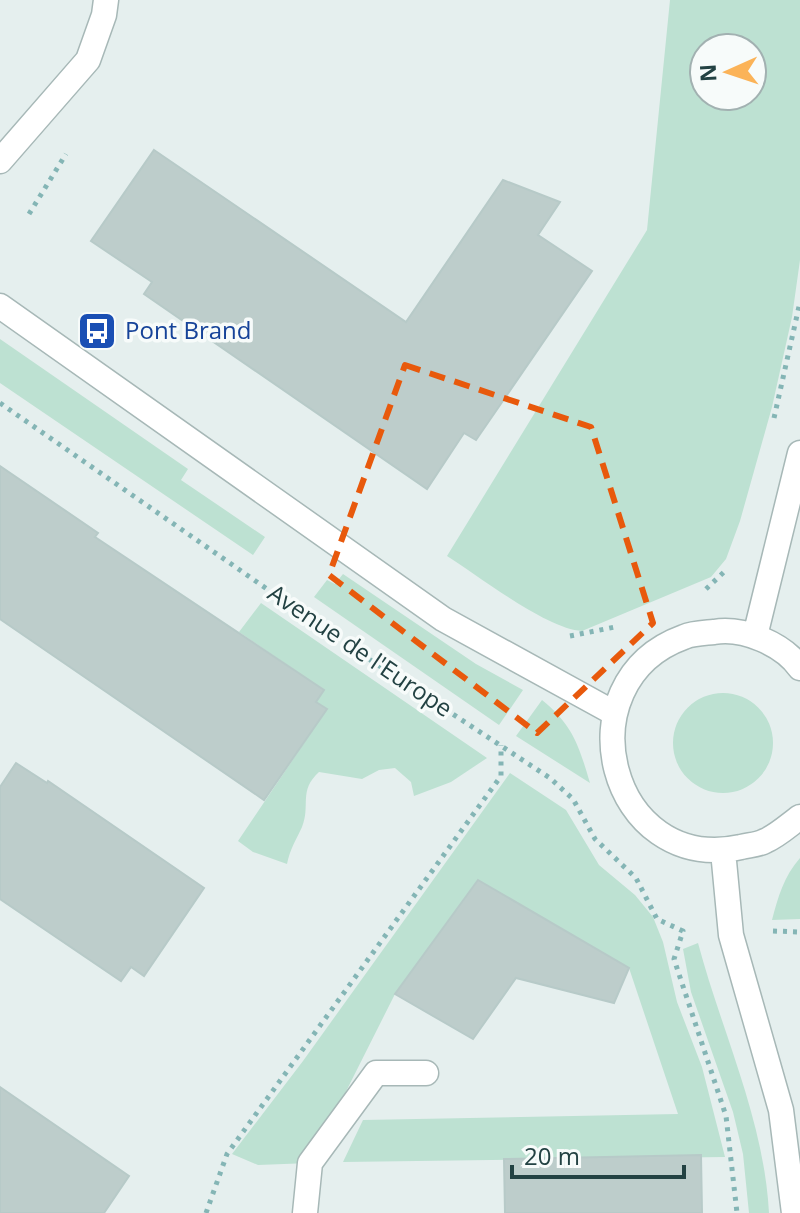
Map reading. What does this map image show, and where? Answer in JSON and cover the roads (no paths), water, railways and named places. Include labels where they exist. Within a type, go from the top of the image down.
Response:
[{"type":"street","points":[[0,161],[88,60],[106,0]]},
{"type":"street","points":[[0,306],[443,619],[614,713]]},
{"type":"street","points":[[755,636],[800,453]]},
{"type":"street","points":[[800,668],[793,658],[755,636],[720,631],[684,636],[653,654],[628,680],[614,713],[611,755],[624,794],[641,818],[665,837],[693,848],[723,851],[764,842],[800,817]]},
{"type":"street","points":[[723,851],[731,935],[781,1110],[794,1213]]},
{"type":"street","points":[[305,1213],[310,1163],[376,1073],[426,1073]]},
{"type":"place","name":"Pont Brand","points":[[97,331]]}]
